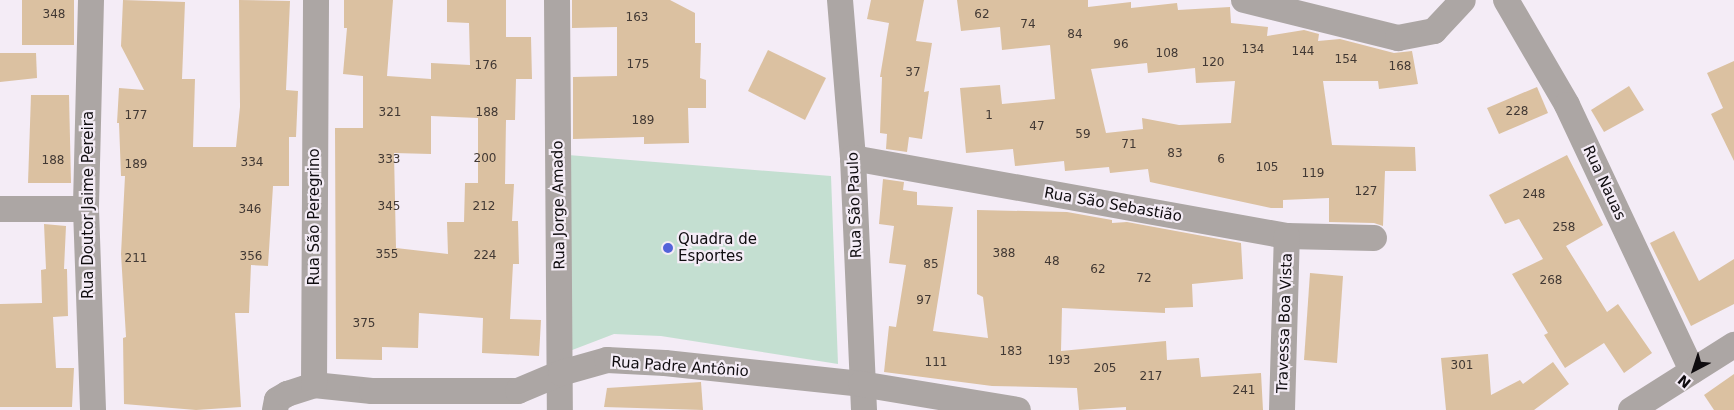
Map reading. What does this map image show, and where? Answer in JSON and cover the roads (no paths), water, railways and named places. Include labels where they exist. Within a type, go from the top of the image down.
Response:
[{"type":"street","name":"Rua Doutor Jaime Pereira","points":[[91,0],[86,209],[93,410]]},
{"type":"street","name":"Rua São Peregrino","points":[[314,385],[316,0]]},
{"type":"street","name":"Rua Jorge Amado","points":[[557,0],[560,410]]},
{"type":"street","name":"Rua São Paulo","points":[[840,0],[853,158],[861,384],[864,410]]},
{"type":"street","points":[[1244,0],[1398,38],[1434,31],[1463,0]]},
{"type":"street","name":"Rua Nauas","points":[[1506,0],[1567,105],[1692,371]]},
{"type":"street","name":"Rua São Sebastião","points":[[853,158],[1287,236],[1374,238]]},
{"type":"street","points":[[0,209],[86,209]]},
{"type":"street","name":"Travessa Boa Vista","points":[[1282,410],[1287,236]]},
{"type":"street","points":[[1631,410],[1734,345]]},
{"type":"street","name":"Rua Padre Antônio","points":[[314,385],[372,391],[518,390],[561,373],[607,360],[665,363],[861,384],[1018,410]]},
{"type":"street","points":[[275,410],[277,400],[287,394],[314,385]]},
{"type":"place","name":"Quadra de Esportes","points":[[668,248]]}]
